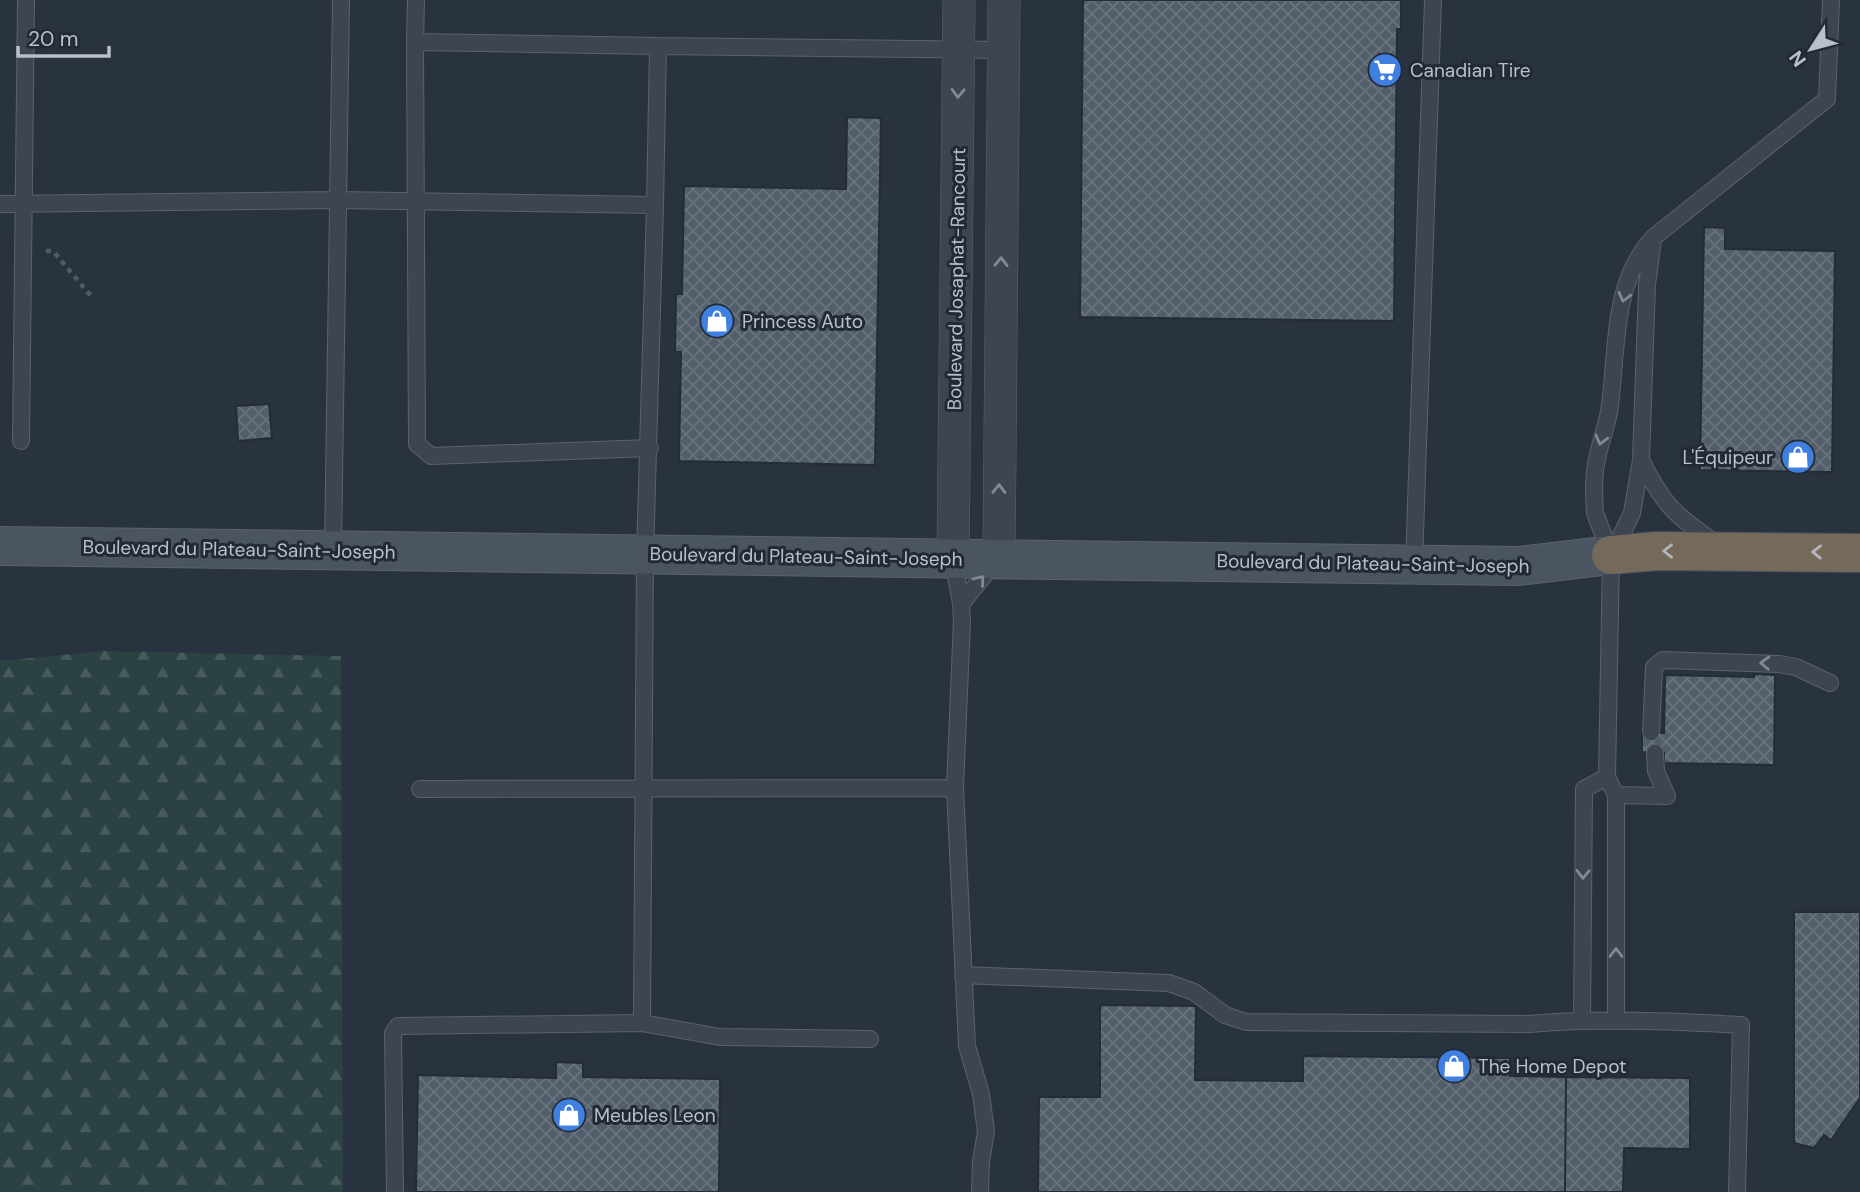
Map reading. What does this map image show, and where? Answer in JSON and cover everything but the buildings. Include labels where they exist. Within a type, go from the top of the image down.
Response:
[{"type":"highway","points":[[1611,555],[1657,551],[1860,553]]},
{"type":"street","name":"Boulevard Josaphat-Rancourt","points":[[953,558],[959,0]]},
{"type":"street","points":[[999,557],[1004,0]]},
{"type":"street","name":"Boulevard du Plateau-Saint-Joseph","points":[[0,547],[999,557],[1532,566],[1611,555]]},
{"type":"lane","points":[[21,440],[26,0]]},
{"type":"lane","points":[[333,550],[341,0]]},
{"type":"lane","points":[[416,0],[417,444],[431,456],[650,448]]},
{"type":"lane","points":[[1414,564],[1433,0]]},
{"type":"lane","points":[[1616,1021],[1616,795],[1607,777],[1611,555],[1595,513],[1595,466],[1609,413],[1615,343],[1624,294],[1638,257],[1654,237],[1827,99],[1831,0]]},
{"type":"lane","points":[[415,42],[1003,50]]},
{"type":"lane","points":[[642,1023],[645,555],[650,448],[658,46]]},
{"type":"lane","points":[[0,204],[337,200],[655,205]]},
{"type":"lane","points":[[1611,555],[1632,513],[1641,460],[1647,285],[1654,237]]},
{"type":"lane","points":[[1641,460],[1657,493],[1670,508],[1726,551]]},
{"type":"lane","points":[[961,604],[999,557]]},
{"type":"lane","points":[[953,558],[961,604],[955,788],[967,1046],[981,1094],[986,1132],[980,1192]]},
{"type":"lane","points":[[1651,732],[1654,667],[1663,660],[1779,664],[1796,667],[1830,683]]},
{"type":"lane","points":[[1616,795],[1667,796],[1656,771],[1655,753]]},
{"type":"lane","points":[[1582,1021],[1584,789],[1607,777]]},
{"type":"lane","points":[[420,789],[955,788]]},
{"type":"lane","points":[[963,975],[1169,983],[1194,992],[1225,1015],[1246,1022],[1529,1024],[1668,1021],[1741,1025],[1737,1192]]},
{"type":"lane","points":[[395,1192],[393,1033],[398,1026],[642,1023],[719,1037],[870,1039]]},
{"type":"path","points":[[23,252],[53,251],[91,296]]},
{"type":"green space","points":[[104,651],[341,656],[343,1192],[0,1192],[0,661]]},
{"type":"place","name":"Canadian Tire","points":[[1385,70]]},
{"type":"place","name":"Princess Auto","points":[[717,321]]},
{"type":"place","name":"L'Équipeur","points":[[1798,457]]},
{"type":"place","name":"The Home Depot","points":[[1454,1066]]},
{"type":"place","name":"Meubles Leon","points":[[569,1115]]}]
